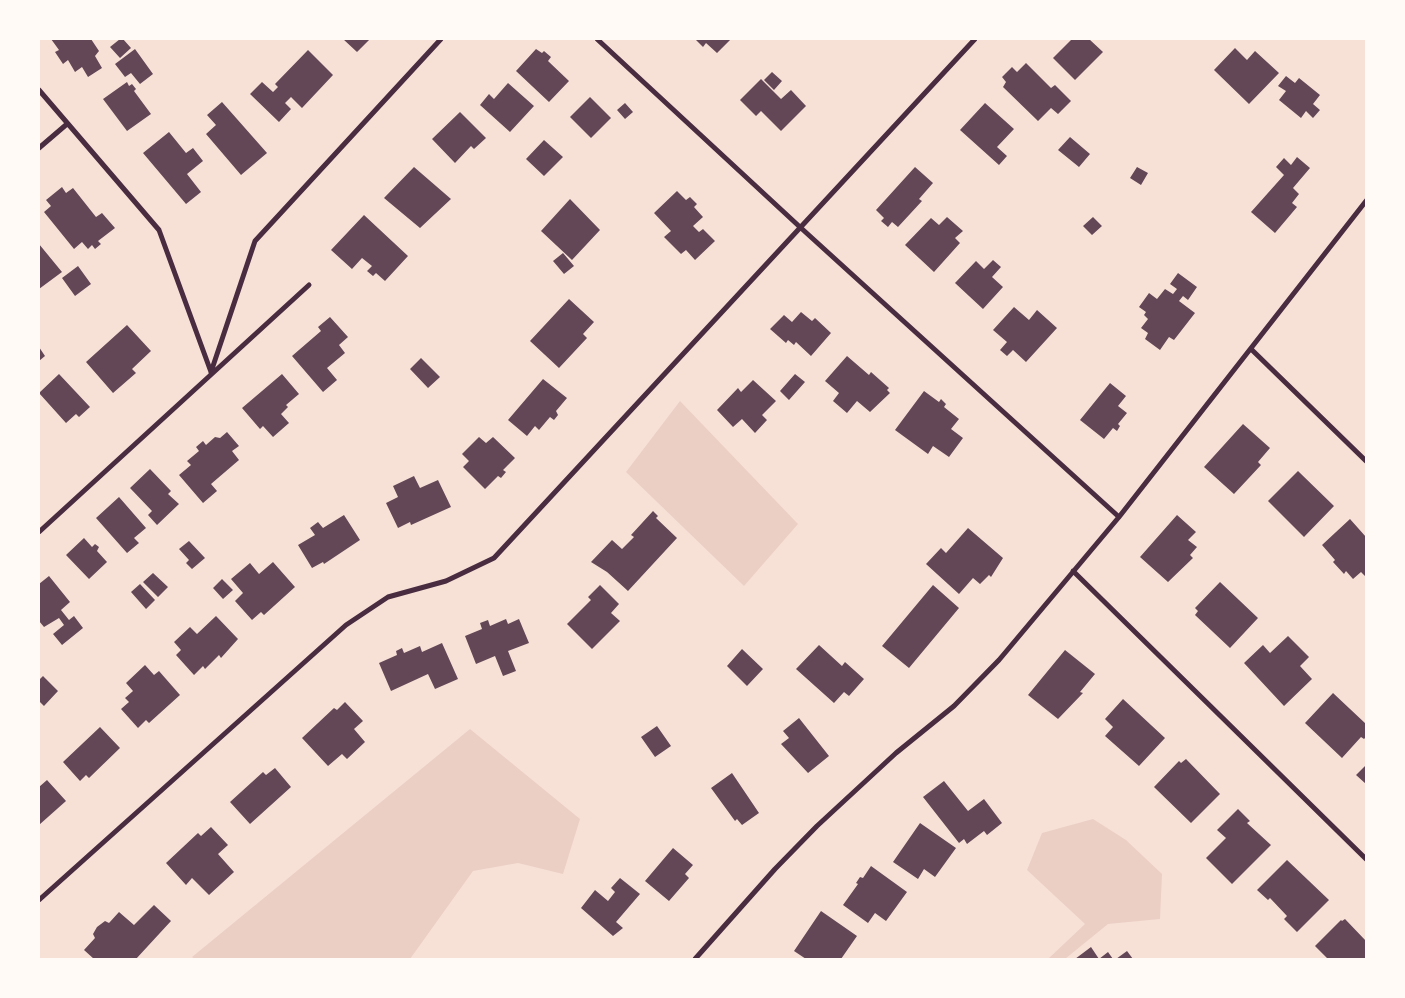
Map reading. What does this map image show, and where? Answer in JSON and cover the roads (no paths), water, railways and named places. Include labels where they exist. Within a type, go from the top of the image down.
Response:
[{"type":"street","points":[[211,372],[255,241],[442,39]]},
{"type":"street","points":[[597,39],[801,228],[1119,517]]},
{"type":"street","points":[[39,900],[346,625],[388,597],[446,581],[494,558],[975,39]]},
{"type":"street","points":[[39,90],[160,230],[211,372]]},
{"type":"street","points":[[39,148],[67,124]]},
{"type":"street","points":[[695,959],[775,869],[818,826],[896,753],[954,706],[999,660],[1119,517],[1366,201]]},
{"type":"street","points":[[39,532],[211,372],[309,285]]},
{"type":"street","points":[[1251,349],[1366,461]]},
{"type":"street","points":[[1073,571],[1366,859]]}]
